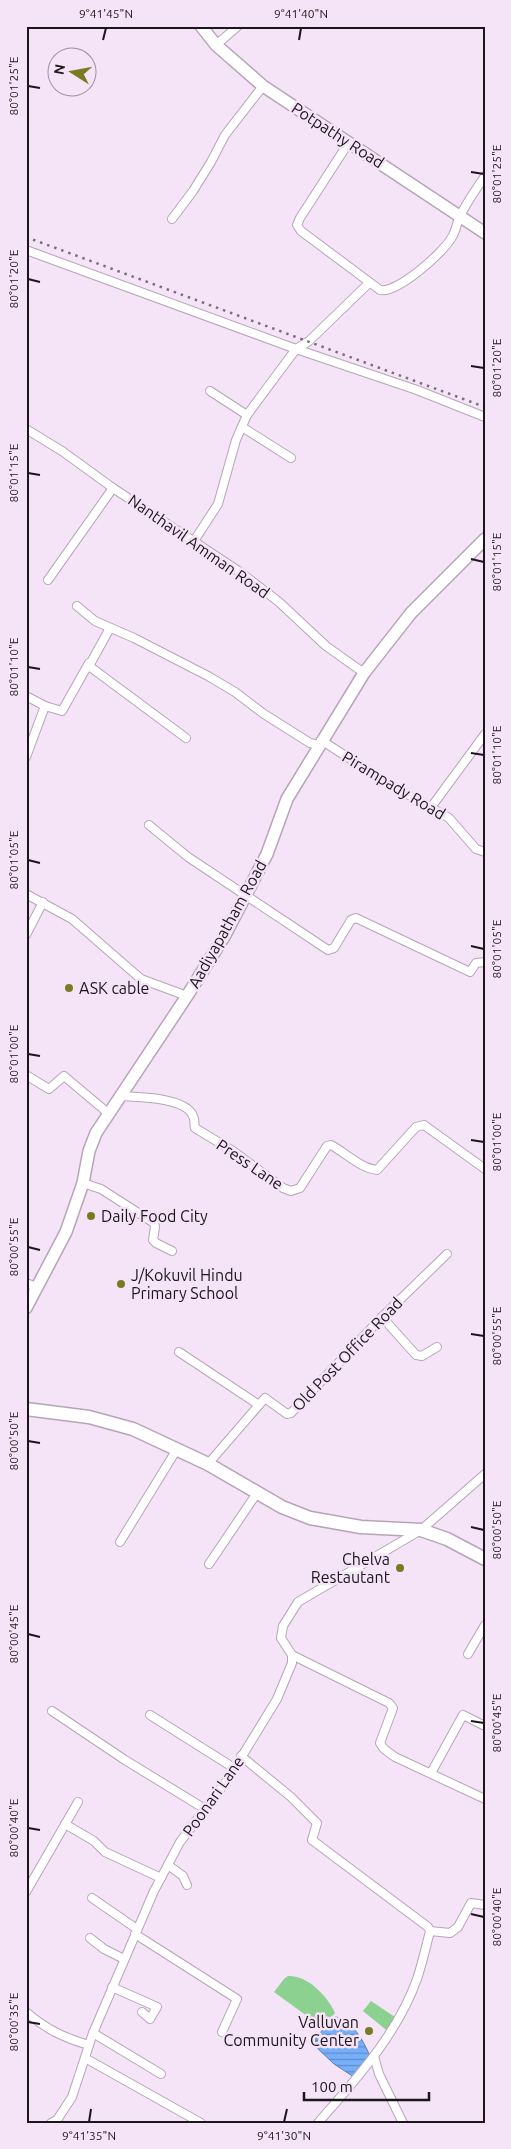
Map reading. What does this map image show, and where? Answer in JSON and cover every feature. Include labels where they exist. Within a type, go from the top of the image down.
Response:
[{"type":"main road","points":[[26,1409],[108,1421],[146,1434],[208,1464],[282,1507],[310,1518],[361,1527],[421,1530],[447,1539],[485,1559]]},
{"type":"street","name":"Potpathy Road","points":[[201,26],[216,45],[263,86],[485,233]]},
{"type":"street","points":[[216,45],[238,26]]},
{"type":"street","points":[[172,219],[212,162],[225,135],[263,86]]},
{"type":"street","points":[[349,142],[297,225],[301,231],[369,283],[385,291],[404,281],[429,262],[452,238],[460,216],[485,176]]},
{"type":"street","points":[[26,250],[296,349],[417,390],[485,417]]},
{"type":"street","points":[[194,540],[218,504],[236,440],[247,415],[296,349],[309,341],[369,283]]},
{"type":"street","points":[[210,391],[247,415]]},
{"type":"street","points":[[242,427],[292,458]]},
{"type":"street","name":"Nanthavil Amman Road","points":[[26,429],[62,451],[113,488],[240,572],[279,602],[326,646],[364,673]]},
{"type":"street","points":[[48,580],[113,488]]},
{"type":"street","name":"Aadiyapatham Road","points":[[26,1308],[31,1285],[66,1232],[83,1183],[89,1152],[96,1133],[187,996],[246,896],[267,854],[287,798],[364,673],[411,613],[485,539]]},
{"type":"street","name":"Pirampady Road","points":[[77,606],[95,621],[134,638],[208,676],[310,743],[320,743],[432,806],[449,818],[476,849],[485,852]]},
{"type":"street","points":[[26,696],[45,706],[62,711],[110,628]]},
{"type":"street","points":[[90,663],[92,669],[186,738]]},
{"type":"street","points":[[26,757],[45,706]]},
{"type":"street","points":[[432,806],[485,734]]},
{"type":"street","points":[[148,825],[188,857],[328,950],[334,948],[351,920],[356,918],[470,972],[476,963],[485,962]]},
{"type":"street","points":[[26,894],[72,919],[141,979],[187,996]]},
{"type":"street","points":[[26,935],[43,902]]},
{"type":"street","points":[[26,1075],[49,1089],[64,1076],[108,1113]]},
{"type":"street","name":"Press Lane","points":[[119,1096],[162,1099],[184,1107],[193,1115],[195,1128],[232,1151],[283,1188],[292,1191],[300,1188],[327,1146],[331,1145],[338,1149],[367,1169],[377,1170],[416,1127],[424,1125],[485,1169]]},
{"type":"street","points":[[83,1183],[101,1189],[154,1223],[153,1240],[172,1251]]},
{"type":"street","name":"Old Post Office Road","points":[[259,1404],[265,1398],[269,1399],[287,1414],[291,1413],[382,1317],[447,1254]]},
{"type":"street","points":[[382,1317],[416,1355],[422,1356],[437,1347]]},
{"type":"street","points":[[179,1352],[259,1404],[208,1464]]},
{"type":"street","points":[[120,1542],[177,1448]]},
{"type":"street","points":[[485,1474],[421,1530],[298,1602],[283,1626],[281,1638],[292,1655],[389,1703],[393,1708],[380,1743],[384,1749],[395,1757],[485,1799]]},
{"type":"street","points":[[208,1564],[257,1493]]},
{"type":"street","points":[[468,1654],[485,1625]]},
{"type":"street","name":"Poonari Lane","points":[[52,2123],[57,2120],[72,2097],[93,2033],[161,1878],[180,1842],[234,1768],[277,1699],[292,1664],[292,1655]]},
{"type":"street","points":[[52,1711],[125,1760],[205,1809]]},
{"type":"street","points":[[150,1715],[234,1768]]},
{"type":"street","points":[[431,1773],[463,1715],[485,1726]]},
{"type":"street","points":[[242,1756],[291,1797],[317,1823],[312,1840],[428,1926],[430,1931],[416,1980],[398,2018],[374,2056],[318,2123]]},
{"type":"street","points":[[26,1892],[78,1802]]},
{"type":"street","points":[[65,1824],[94,1840],[105,1852],[161,1878]]},
{"type":"street","points":[[168,1865],[183,1876],[187,1885]]},
{"type":"street","points":[[92,1898],[136,1932],[236,1999],[222,2032]]},
{"type":"street","points":[[430,1931],[450,1933],[458,1927],[471,1903],[485,1905]]},
{"type":"street","points":[[90,1938],[104,1949],[124,1959]]},
{"type":"street","points":[[112,1987],[157,2007],[150,2018],[142,2012]]},
{"type":"street","points":[[26,2012],[45,2028],[70,2039],[89,2044]]},
{"type":"street","points":[[93,2033],[160,2074]]},
{"type":"street","points":[[374,2056],[379,2074],[402,2123]]},
{"type":"street","points":[[85,2058],[201,2123]]},
{"type":"green space","points":[[288,1976],[303,1979],[310,1983],[328,2000],[335,2013],[322,2027],[274,1992]]},
{"type":"green space","points":[[371,2001],[398,2019],[390,2033],[363,2011]]},
{"type":"water","points":[[335,2017],[341,2018],[352,2026],[361,2038],[370,2056],[354,2077],[334,2064],[315,2046],[316,2037]]},
{"type":"railway","points":[[26,237],[485,407]]},
{"type":"place","name":"ASK cable","points":[[69,988]]},
{"type":"place","name":"Daily Food City","points":[[91,1216]]},
{"type":"place","name":"J/Kokuvil Hindu Primary School","points":[[121,1284]]},
{"type":"place","name":"Chelva Restautant","points":[[400,1568]]},
{"type":"place","name":"Valluvan Community Center","points":[[369,2031]]}]
